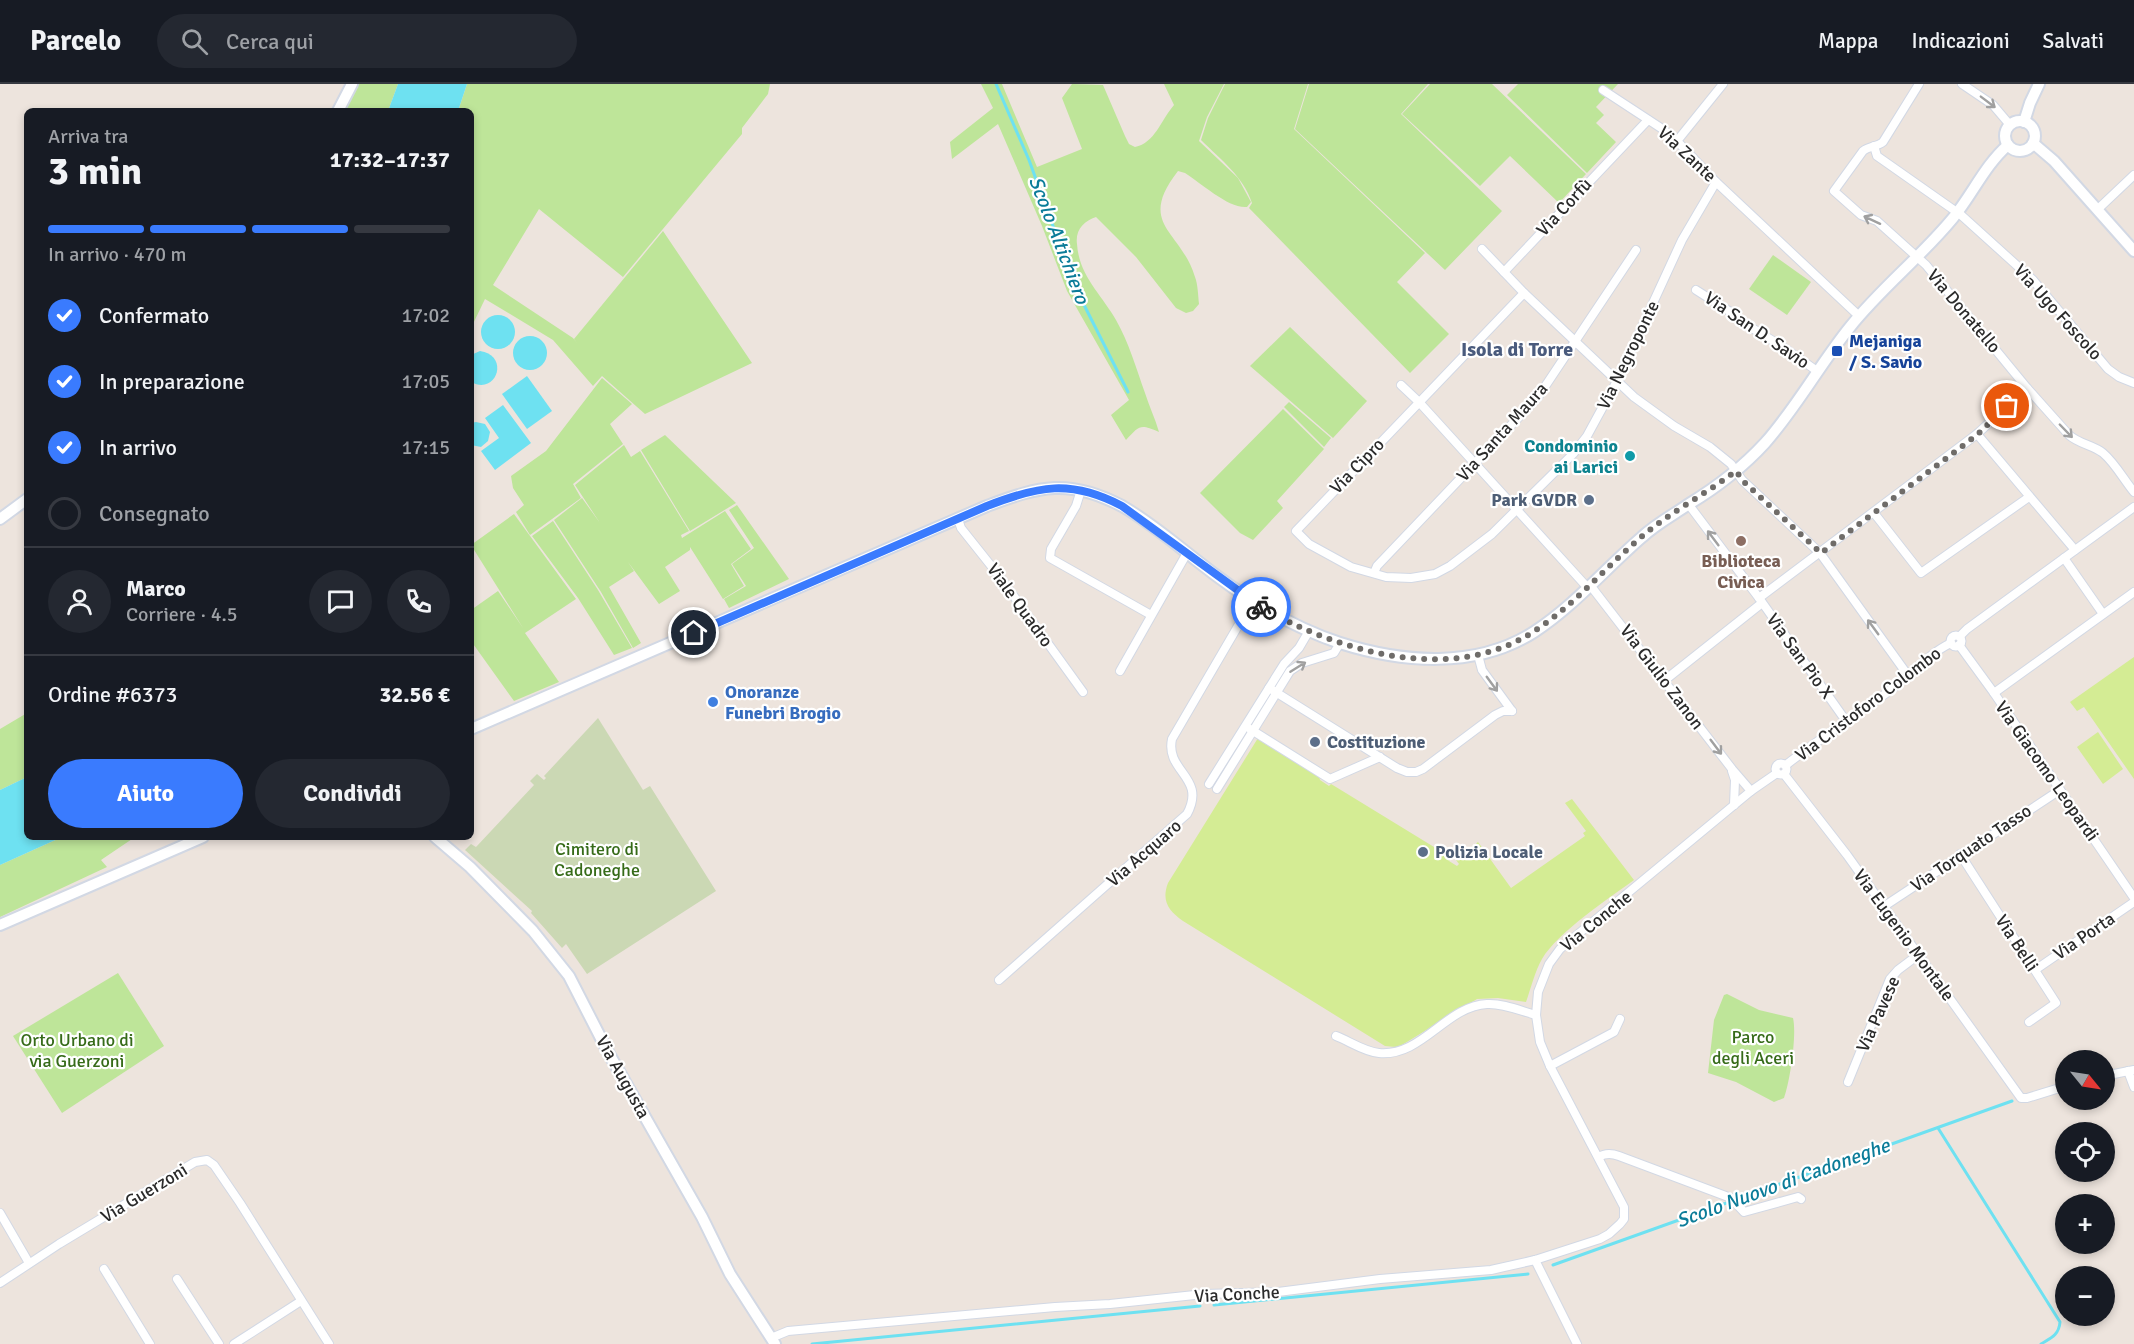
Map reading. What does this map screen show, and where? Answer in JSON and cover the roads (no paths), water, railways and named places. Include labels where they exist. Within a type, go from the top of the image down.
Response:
[{"type":"main road","points":[[340,108],[352,84]]},
{"type":"main road","points":[[2024,122],[2039,84]]},
{"type":"main road","points":[[2015,122],[2024,122],[2033,130],[2033,143],[2021,151],[2014,150],[2008,145],[2005,133],[2015,122]]},
{"type":"main road","points":[[2033,143],[2054,160],[2134,251]]},
{"type":"main road","points":[[474,728],[1006,499],[1034,490],[1062,487],[1100,495],[1131,512],[1252,602],[1276,616],[1340,643],[1383,654],[1442,659],[1478,655],[1509,645],[1551,620],[1645,534],[1736,471],[1777,427],[1859,316],[1957,212],[1998,154],[2008,145]]},
{"type":"main road","points":[[0,519],[24,501]]},
{"type":"main road","points":[[0,925],[196,840]]},
{"type":"main road","name":"Via Augusta","points":[[438,840],[470,867],[533,931],[569,976],[608,1052],[702,1217],[730,1274],[773,1341]]},
{"type":"street","points":[[1677,141],[1723,84]]},
{"type":"street","points":[[1874,146],[1883,142],[1919,84]]},
{"type":"street","points":[[1962,84],[1993,105],[2010,125]]},
{"type":"street","name":"Via Zante","points":[[1604,90],[1677,141],[1716,182],[1859,316]]},
{"type":"street","name":"Via Corfù","points":[[1503,272],[1648,120]]},
{"type":"street","name":"Via Ugo Foscolo","points":[[1874,146],[1877,156],[1957,212],[2033,280],[2108,369],[2119,377],[2134,383]]},
{"type":"street","name":"Via Donatello","points":[[1874,146],[1863,151],[1834,191],[1861,215],[1877,221],[1926,265],[2027,388],[2075,440],[2098,449],[2106,455],[2134,492]]},
{"type":"street","points":[[2098,209],[2134,175]]},
{"type":"street","name":"Via Negroponte","points":[[1296,531],[1309,544],[1327,555],[1352,567],[1386,577],[1411,578],[1435,574],[1464,557],[1517,511],[1573,454],[1587,436],[1617,381],[1682,240],[1716,182]]},
{"type":"street","points":[[1482,249],[1524,293],[1634,397],[1674,426],[1710,447],[1731,464],[1744,482],[1820,553],[1907,674]]},
{"type":"street","name":"Via Santa Maura","points":[[1374,573],[1377,566],[1538,397],[1636,250]]},
{"type":"street","name":"Via San D. Savio","points":[[1696,290],[1817,371]]},
{"type":"street","name":"Via Cipro","points":[[1296,531],[1524,293]]},
{"type":"street","points":[[1401,385],[1517,511]]},
{"type":"street","points":[[1665,680],[1820,553],[1977,435],[2027,388]]},
{"type":"street","points":[[1977,435],[2074,550]]},
{"type":"street","points":[[1081,490],[1076,506],[1051,549],[1050,558],[1151,615]]},
{"type":"street","points":[[1874,513],[1921,573],[2030,497]]},
{"type":"street","name":"Via San Pio X","points":[[1689,505],[1846,721]]},
{"type":"street","name":"Via Cristoforo Colombo","points":[[1751,791],[1782,771],[1899,683],[1937,650],[1956,642],[1967,629],[2134,507]]},
{"type":"street","name":"Via Giulio Zanon","points":[[1517,511],[1589,586],[1751,791]]},
{"type":"street","name":"Viale Quadro","points":[[958,519],[961,528],[1000,577],[1083,692]]},
{"type":"street","points":[[1120,670],[1187,553]]},
{"type":"street","points":[[2064,558],[2103,614]]},
{"type":"street","points":[[1994,693],[2134,592]]},
{"type":"street","name":"Via Acquaro","points":[[999,980],[1187,814],[1191,807],[1193,793],[1172,756],[1170,749],[1172,739],[1252,602]]},
{"type":"street","points":[[1273,691],[1284,664],[1304,642],[1309,631]]},
{"type":"street","name":"Via Giacomo Leopardi","points":[[1956,642],[1994,693],[2134,898]]},
{"type":"street","points":[[1209,784],[1273,691],[1296,665],[1334,653],[1340,643]]},
{"type":"street","points":[[1273,691],[1380,757],[1407,772],[1416,772],[1495,715],[1503,711],[1512,711],[1482,670],[1478,655]]},
{"type":"street","points":[[1249,728],[1330,779],[1380,757]]},
{"type":"street","points":[[1217,789],[1249,728]]},
{"type":"street","points":[[1732,769],[1735,780],[1734,805]]},
{"type":"street","name":"Via Eugenio Montale","points":[[1782,771],[1847,855],[2021,1098],[2055,1089]]},
{"type":"street","name":"Via Torquato Tasso","points":[[1883,907],[2060,790]]},
{"type":"street","name":"Via Conche","points":[[773,1341],[788,1331],[1204,1294],[1278,1292],[1380,1279],[1491,1270],[1535,1260],[1600,1239],[1616,1229],[1624,1219],[1624,1207],[1550,1066],[1540,1042],[1536,1015],[1538,992],[1549,964],[1560,949],[1751,791]]},
{"type":"street","name":"Via Belli","points":[[1960,854],[2056,1004],[2029,1022]]},
{"type":"street","name":"Via Porta","points":[[2034,970],[2134,902]]},
{"type":"street","name":"Via Pavese","points":[[1848,1082],[1890,979],[1918,955]]},
{"type":"street","points":[[1336,1036],[1376,1053],[1391,1053],[1409,1047],[1467,1008],[1488,1004],[1536,1015]]},
{"type":"street","points":[[1550,1066],[1614,1032],[1620,1019]]},
{"type":"street","points":[[2115,1074],[2131,1070],[2134,1087]]},
{"type":"street","points":[[1599,1157],[1611,1154],[1619,1156],[1731,1198],[1744,1212],[1798,1197],[1801,1199]]},
{"type":"street","name":"Via Guerzoni","points":[[0,1282],[195,1162],[207,1160],[214,1165],[234,1194],[302,1301]]},
{"type":"street","points":[[0,1213],[28,1263]]},
{"type":"street","points":[[1535,1260],[1577,1344]]},
{"type":"street","points":[[104,1269],[150,1344]]},
{"type":"street","points":[[177,1279],[219,1344]]},
{"type":"street","points":[[234,1344],[302,1301],[329,1344]]},
{"type":"water","points":[[398,84],[467,84],[459,108],[389,108]]},
{"type":"water","points":[[498,315],[510,320],[515,332],[510,344],[498,349],[486,344],[481,332],[486,320]]},
{"type":"water","points":[[530,336],[542,341],[547,353],[542,365],[530,370],[518,365],[513,353],[518,341]]},
{"type":"water","points":[[480,351],[489,354],[495,360],[496,373],[488,384],[474,383],[474,354]]},
{"type":"water","points":[[527,376],[552,411],[527,429],[502,394]]},
{"type":"water","points":[[503,405],[531,443],[495,470],[481,451],[499,438],[485,418]]},
{"type":"water","points":[[474,422],[485,424],[490,432],[488,441],[481,447],[474,446]]},
{"type":"water","points":[[24,778],[24,840],[55,840],[0,865],[0,790]]},
{"type":"waterway","name":"Scolo Altichiero","points":[[996,84],[1029,160],[1076,289],[1128,392]]},
{"type":"waterway","name":"Scolo Nuovo di Cadoneghe","points":[[1553,1265],[2012,1101]]},
{"type":"waterway","points":[[1938,1128],[2060,1322],[2056,1333],[2041,1344]]},
{"type":"waterway","name":"Scolo Nuovo di Cadoneghe","points":[[1214,1305],[1528,1274]]},
{"type":"waterway","name":"Scolo Nuovo di Cadoneghe","points":[[812,1344],[1200,1306]]},
{"type":"place","name":"Mejaniga / S. Savio","points":[[1837,351]]},
{"type":"place","name":"Condominio ai Larici","points":[[1630,456]]},
{"type":"place","name":"Park GVDR","points":[[1589,500]]},
{"type":"place","name":"Biblioteca Civica","points":[[1741,541]]},
{"type":"place","name":"Onoranze Funebri Brogio","points":[[713,702]]},
{"type":"place","name":"Costituzione","points":[[1315,742]]},
{"type":"place","name":"Polizia Locale","points":[[1423,852]]},
{"type":"district","name":"Isola di Torre","points":[[1517,349]]},
{"type":"park label","name":"Cimitero di Cadoneghe","points":[[597,859]]},
{"type":"park label","name":"Parco degli Aceri","points":[[1753,1047]]},
{"type":"park label","name":"Orto Urbano di via Guerzoni","points":[[77,1050]]}]
